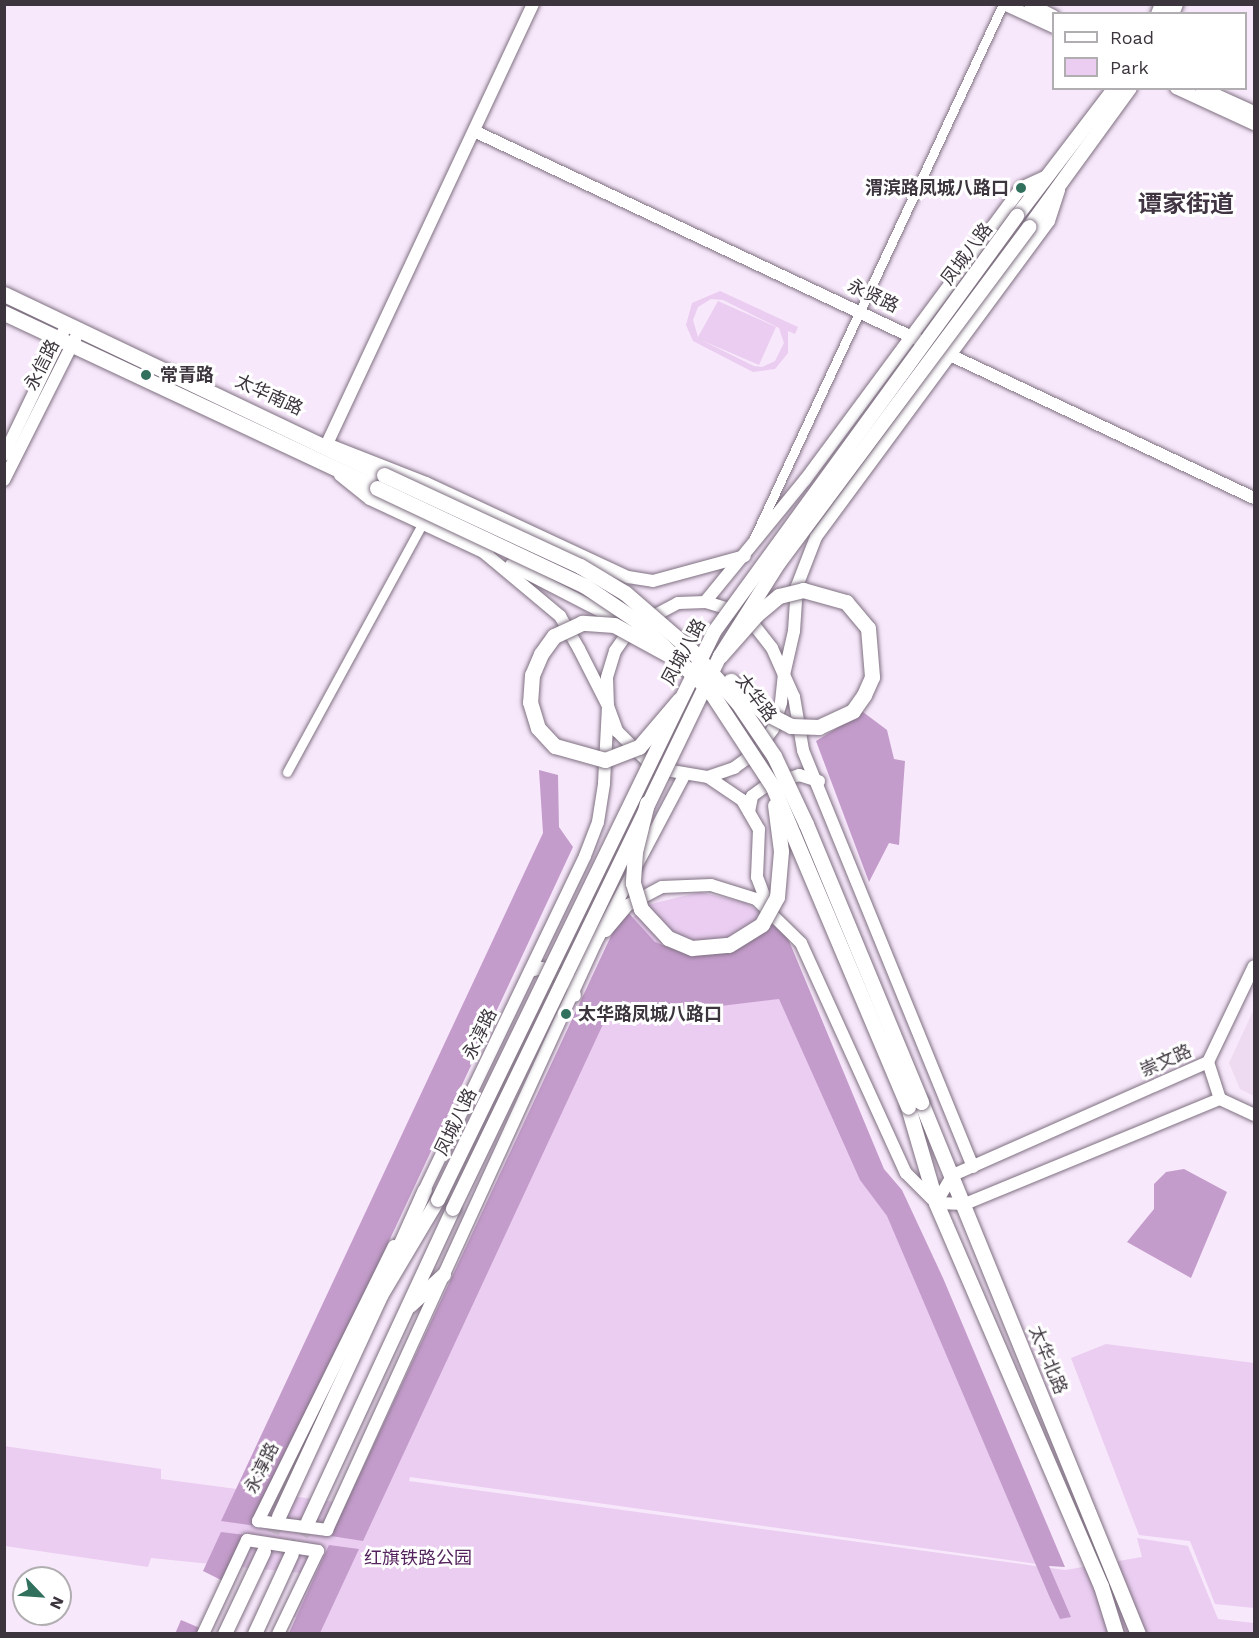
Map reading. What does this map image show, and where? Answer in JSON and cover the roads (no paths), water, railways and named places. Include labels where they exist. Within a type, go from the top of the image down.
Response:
[{"type":"main road","name":"凤城八路","points":[[438,1200],[679,700],[755,569],[1113,90]]},
{"type":"main road","name":"凤城八路","points":[[407,1309],[647,803],[720,656],[779,563],[1060,186],[1129,90]]},
{"type":"main road","name":"太华南路","points":[[4,294],[327,444],[381,481]]},
{"type":"main road","name":"太华南路","points":[[4,313],[320,459],[381,481]]},
{"type":"main road","name":"太华路","points":[[381,481],[580,566],[672,632],[738,703],[774,756],[915,1104]]},
{"type":"main road","name":"太华路","points":[[381,481],[585,586],[680,658],[744,738],[773,787],[915,1104]]},
{"type":"main road","points":[[672,632],[694,644],[763,712],[791,726],[819,727],[853,711],[872,677],[873,647],[860,614],[826,593],[803,590],[772,602],[720,656]]},
{"type":"main road","points":[[679,700],[639,747],[605,760],[555,746],[538,728],[530,702],[532,675],[541,654],[554,636],[582,622],[614,625],[680,658]]},
{"type":"main road","points":[[647,803],[635,852],[633,883],[641,909],[668,938],[692,948],[719,946],[762,924],[777,897],[781,851],[773,787]]},
{"type":"main road","points":[[915,1104],[936,1203],[1101,1586],[1116,1634]]},
{"type":"main road","name":"太华北路","points":[[915,1104],[953,1175],[1138,1634]]},
{"type":"main road","points":[[381,1296],[425,1190]]},
{"type":"main road","name":"永淳路","points":[[279,1517],[381,1296],[438,1200]]},
{"type":"main road","points":[[308,1522],[407,1309],[444,1275]]},
{"type":"main road","points":[[225,1634],[264,1552]]},
{"type":"main road","points":[[255,1634],[292,1554]]},
{"type":"street","points":[[533,4],[327,444],[426,483],[628,577],[653,581],[745,556],[1004,4],[1052,27]]},
{"type":"street","points":[[1030,4],[1052,15]]},
{"type":"street","points":[[1180,90],[1254,124]]},
{"type":"street","points":[[1205,90],[1254,112]]},
{"type":"street","name":"永贤路","points":[[474,131],[912,334],[1254,498]]},
{"type":"street","name":"凤城八路","points":[[705,602],[805,480],[1021,188],[1050,174]]},
{"type":"street","name":"凤城八路","points":[[784,675],[797,586],[816,537],[1049,221],[1060,186]]},
{"type":"street","name":"永信路","points":[[4,480],[74,326]]},
{"type":"street","name":"永信路","points":[[4,454],[66,342]]},
{"type":"street","points":[[320,459],[370,499],[608,611],[631,628]]},
{"type":"street","points":[[805,480],[804,495],[832,514]]},
{"type":"street","points":[[287,772],[422,524]]},
{"type":"street","points":[[481,550],[560,616],[633,753],[654,768],[684,776],[708,777],[734,768],[757,751],[773,729],[784,675]]},
{"type":"street","points":[[608,706],[607,678],[615,651],[631,628],[653,612],[705,602],[732,610],[755,626],[784,675],[794,697],[803,750],[819,782],[973,1167]]},
{"type":"street","name":"永淳路","points":[[608,706],[598,822],[530,971],[425,1190],[368,1293],[258,1521],[327,1530],[575,996],[596,944],[684,776]]},
{"type":"street","points":[[749,812],[752,796],[767,785],[799,775],[819,782]]},
{"type":"street","points":[[708,777],[749,812],[759,828],[760,889],[781,923]]},
{"type":"street","points":[[596,944],[628,905],[662,887],[711,885],[756,899],[801,943],[906,1173],[936,1203],[965,1204],[1220,1099],[1254,1115]]},
{"type":"street","points":[[1208,1062],[1254,966]]},
{"type":"street","points":[[530,971],[542,968],[572,981],[575,996]]},
{"type":"street","name":"崇文路","points":[[953,1175],[1208,1062],[1220,1099]]},
{"type":"street","points":[[936,1203],[953,1175]]},
{"type":"street","points":[[203,1634],[247,1540],[318,1551],[278,1634]]},
{"type":"tunnel","points":[[264,1552],[279,1517]]},
{"type":"tunnel","points":[[292,1554],[308,1522]]},
{"type":"place","name":"渭滨路凤城八路口","points":[[1021,188]]},
{"type":"place","name":"常青路","points":[[146,375]]},
{"type":"place","name":"太华路凤城八路口","points":[[566,1014]]},
{"type":"district","name":"谭家街道","points":[[1186,205]]},
{"type":"park label","name":"红旗铁路公园","points":[[418,1558]]}]
